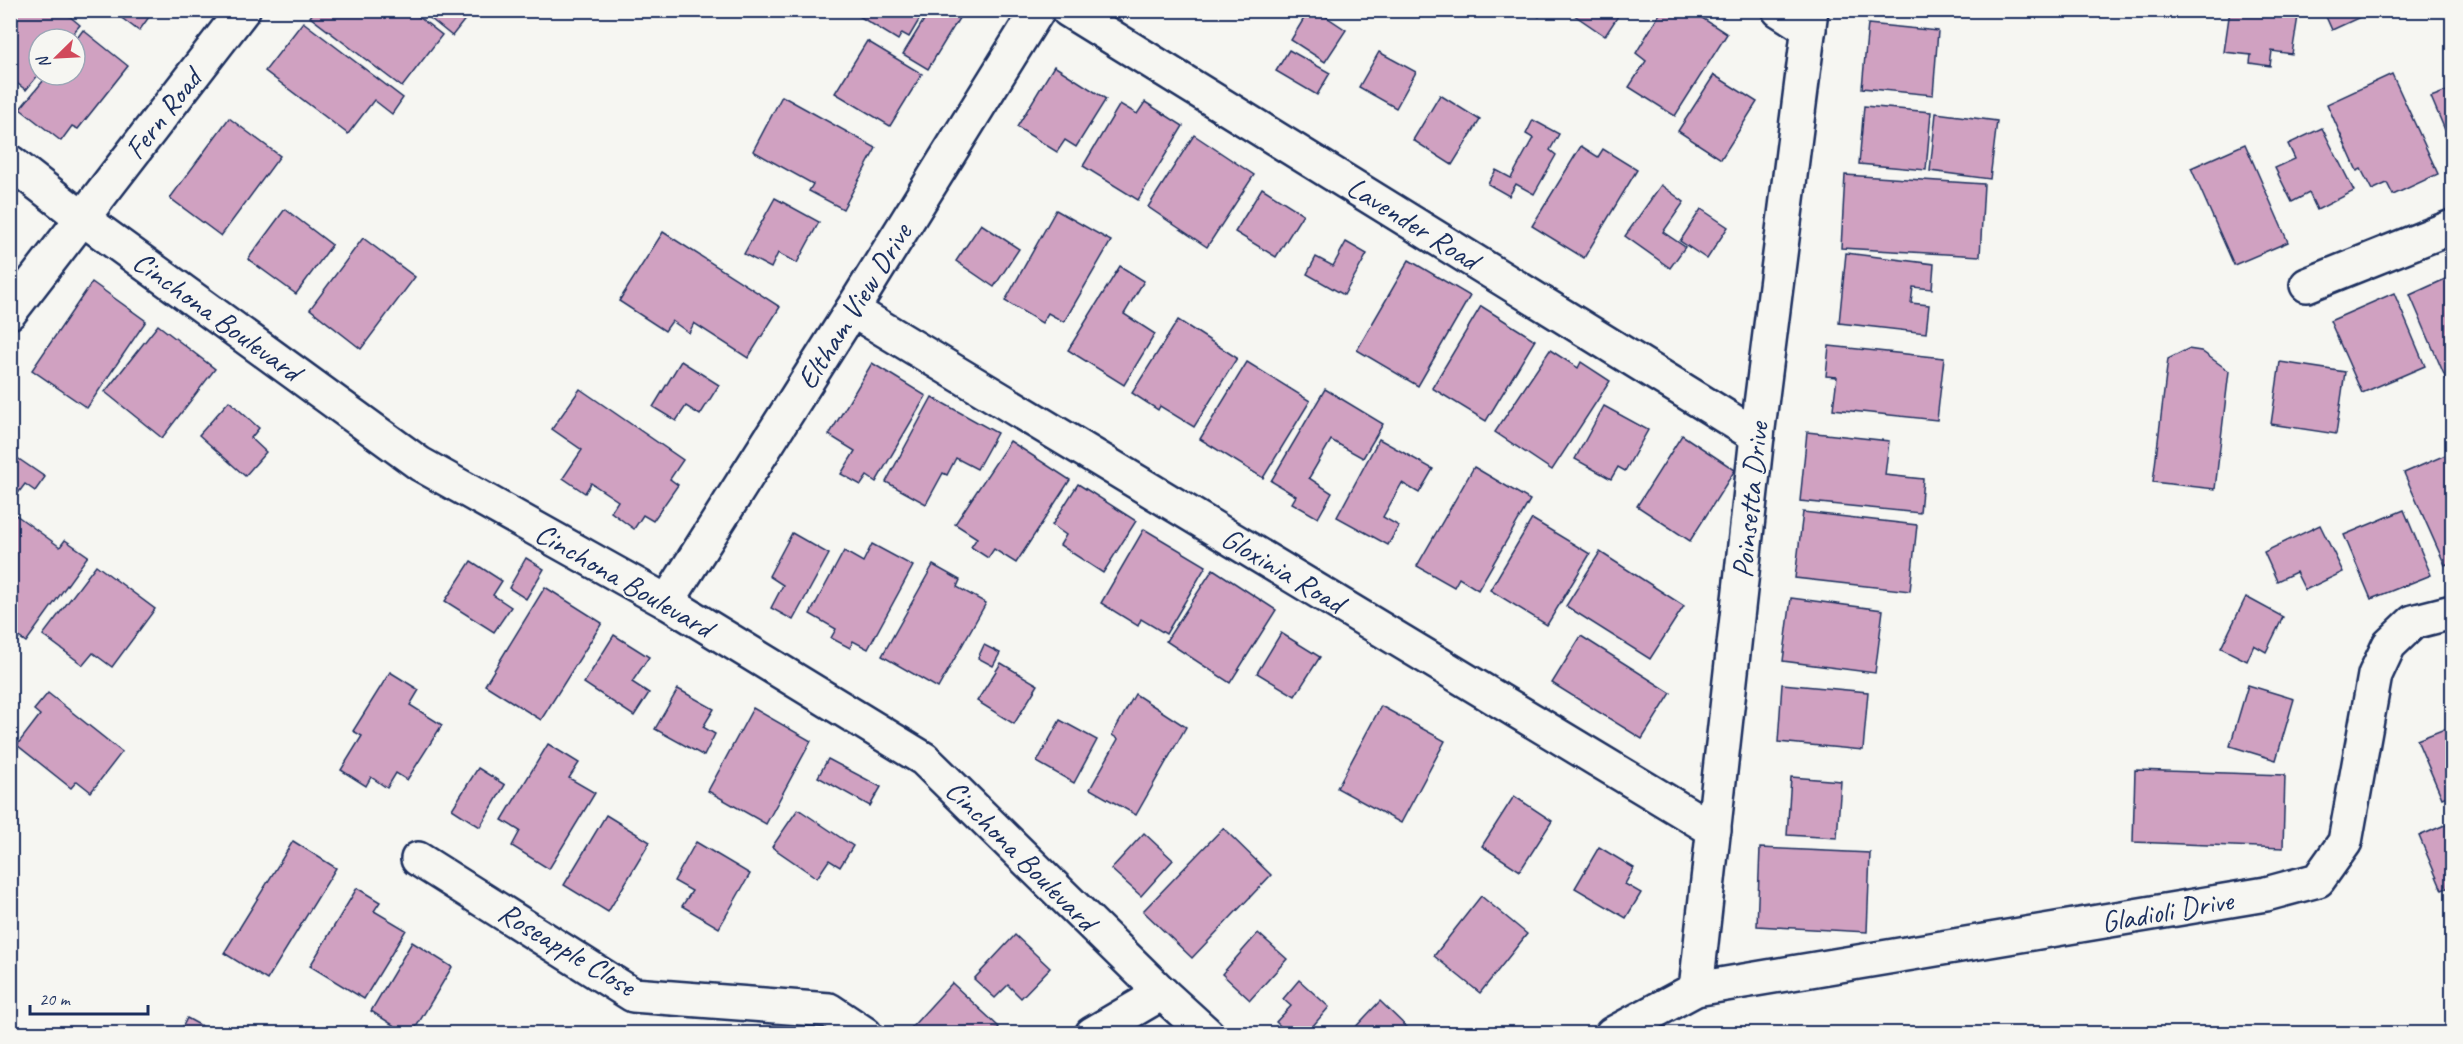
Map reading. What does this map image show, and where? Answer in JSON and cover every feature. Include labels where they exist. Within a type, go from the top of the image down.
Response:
[{"type":"street","name":"Fern Road","points":[[10,312],[243,10]]},
{"type":"street","name":"Eltham View Drive","points":[[667,602],[1038,10]]},
{"type":"street","name":"Lavender Road","points":[[1068,10],[1757,436]]},
{"type":"street","points":[[1779,10],[1810,20]]},
{"type":"street","name":"Poinsetta Drive","points":[[1696,989],[1757,436],[1810,20]]},
{"type":"street","name":"Cinchona Boulevard","points":[[10,162],[82,218],[420,464],[667,602],[924,759],[1162,993],[1207,1034]]},
{"type":"street","points":[[2307,285],[2452,227]]},
{"type":"street","name":"Gloxinia Road","points":[[852,310],[1714,830]]},
{"type":"street","name":"Gladioli Drive","points":[[1612,1034],[1696,989],[2266,894],[2318,880],[2345,842],[2375,675],[2389,645],[2413,622],[2452,612]]},
{"type":"street","name":"Roseapple Close","points":[[418,859],[633,995],[829,1010],[865,1034]]},
{"type":"street","points":[[1092,1034],[1162,993]]},
{"type":"building","points":[[10,10],[62,10],[80,25],[78,27],[27,27],[28,87],[26,90],[10,78]]},
{"type":"building","points":[[111,10],[154,10],[139,31]]},
{"type":"building","points":[[315,10],[410,10],[442,35],[402,87],[310,17]]},
{"type":"building","points":[[420,10],[467,10],[470,13],[452,36]]},
{"type":"building","points":[[849,10],[925,10],[909,37],[902,33],[898,40]]},
{"type":"building","points":[[930,10],[964,10],[928,69],[903,54]]},
{"type":"building","points":[[1309,10],[1316,10],[1346,30],[1325,62],[1291,40]]},
{"type":"building","points":[[1529,10],[1543,10],[1539,17]]},
{"type":"building","points":[[1567,10],[1622,10],[1605,36]]},
{"type":"building","points":[[1662,10],[1690,10],[1727,34],[1675,116],[1629,87],[1646,61],[1636,53]]},
{"type":"building","points":[[2230,10],[2299,10],[2292,54],[2272,51],[2270,66],[2250,63],[2251,55],[2224,52]]},
{"type":"building","points":[[2323,10],[2367,10],[2369,13],[2332,30]]},
{"type":"building","points":[[303,22],[403,98],[392,114],[374,100],[348,134],[265,71]]},
{"type":"building","points":[[1868,24],[1938,31],[1933,95],[1862,88]]},
{"type":"building","points":[[87,33],[128,66],[78,129],[72,126],[61,141],[20,109],[38,87],[87,87]]},
{"type":"building","points":[[867,41],[922,74],[890,126],[835,93]]},
{"type":"building","points":[[1289,50],[1330,73],[1317,95],[1276,71]]},
{"type":"building","points":[[1379,52],[1416,72],[1396,108],[1359,87]]},
{"type":"building","points":[[1054,66],[1106,99],[1076,147],[1065,140],[1057,152],[1017,127]]},
{"type":"building","points":[[2392,74],[2438,174],[2393,195],[2387,183],[2372,190],[2361,169],[2357,171],[2327,104]]},
{"type":"building","points":[[1714,75],[1757,102],[1721,159],[1678,131]]},
{"type":"building","points":[[2452,89],[2452,127],[2445,130],[2431,97]]},
{"type":"building","points":[[1440,95],[1480,120],[1452,165],[1413,140]]},
{"type":"building","points":[[782,96],[876,148],[843,209],[809,191],[813,184],[753,151]]},
{"type":"building","points":[[1145,102],[1183,126],[1138,200],[1083,166],[1120,104],[1137,114]]},
{"type":"building","points":[[1864,106],[1931,112],[1926,170],[1859,164]]},
{"type":"building","points":[[1936,113],[1997,121],[1990,179],[1930,171]]},
{"type":"building","points":[[229,118],[280,156],[221,236],[170,198]]},
{"type":"building","points":[[1533,120],[1559,134],[1550,150],[1556,155],[1534,194],[1516,184],[1509,196],[1488,184],[1496,170],[1511,178],[1533,138],[1526,134]]},
{"type":"building","points":[[2322,128],[2354,191],[2317,210],[2309,193],[2292,202],[2275,168],[2295,159],[2288,144]]},
{"type":"building","points":[[1194,135],[1254,175],[1207,247],[1148,207]]},
{"type":"building","points":[[2245,144],[2288,242],[2234,265],[2191,168]]},
{"type":"building","points":[[1581,146],[1598,157],[1603,149],[1637,170],[1584,258],[1532,226]]},
{"type":"building","points":[[1845,175],[1984,184],[1980,256],[1841,248]]},
{"type":"building","points":[[1661,185],[1684,202],[1663,232],[1685,247],[1670,268],[1625,236]]},
{"type":"building","points":[[1262,188],[1303,214],[1276,257],[1235,232]]},
{"type":"building","points":[[775,198],[819,222],[797,263],[778,253],[771,268],[744,254]]},
{"type":"building","points":[[285,209],[332,245],[296,294],[248,259]]},
{"type":"building","points":[[1701,209],[1728,227],[1707,259],[1680,241]]},
{"type":"building","points":[[1056,210],[1111,241],[1064,322],[1048,313],[1042,323],[1005,301]]},
{"type":"building","points":[[981,224],[1019,249],[994,287],[956,261]]},
{"type":"building","points":[[663,232],[780,307],[748,358],[694,323],[689,333],[672,321],[665,331],[619,301]]},
{"type":"building","points":[[363,238],[415,277],[361,349],[310,309]]},
{"type":"building","points":[[1346,242],[1367,254],[1344,295],[1307,274],[1316,257],[1333,266]]},
{"type":"building","points":[[1846,253],[1934,264],[1932,289],[1913,287],[1911,303],[1929,305],[1926,333],[1839,323]]},
{"type":"building","points":[[1409,260],[1470,296],[1418,386],[1357,350]]},
{"type":"building","points":[[1120,266],[1144,281],[1124,314],[1155,334],[1124,385],[1068,350]]},
{"type":"building","points":[[2452,276],[2452,393],[2410,295]]},
{"type":"building","points":[[92,282],[146,321],[87,408],[32,370]]},
{"type":"building","points":[[2394,293],[2425,366],[2362,393],[2330,321]]},
{"type":"building","points":[[1481,306],[1535,340],[1486,421],[1432,388]]},
{"type":"building","points":[[1178,320],[1237,358],[1194,427],[1160,406],[1158,410],[1132,393]]},
{"type":"building","points":[[158,325],[215,369],[162,438],[105,392]]},
{"type":"building","points":[[1829,346],[1944,358],[1937,420],[1833,409],[1837,377],[1826,376]]},
{"type":"building","points":[[2188,349],[2201,351],[2229,371],[2215,489],[2153,482],[2168,359]]},
{"type":"building","points":[[1550,350],[1578,368],[1581,362],[1610,381],[1552,470],[1495,432]]},
{"type":"building","points":[[681,361],[719,385],[700,415],[686,406],[676,421],[653,407]]},
{"type":"building","points":[[1247,362],[1310,401],[1263,478],[1200,439]]},
{"type":"building","points":[[2280,362],[2345,372],[2336,434],[2271,424]]},
{"type":"building","points":[[872,363],[926,396],[876,482],[867,476],[861,485],[841,474],[855,451],[829,435]]},
{"type":"building","points":[[580,389],[683,460],[670,479],[678,485],[653,521],[643,515],[634,529],[611,512],[618,501],[591,483],[585,493],[563,478],[582,450],[552,429]]},
{"type":"building","points":[[1325,389],[1383,424],[1363,458],[1331,440],[1309,478],[1332,493],[1318,518],[1292,503],[1296,496],[1271,481]]},
{"type":"building","points":[[932,397],[997,433],[977,469],[956,458],[947,475],[943,473],[926,504],[886,482]]},
{"type":"building","points":[[229,401],[259,428],[251,438],[266,452],[245,476],[199,435]]},
{"type":"building","points":[[1604,406],[1648,430],[1625,471],[1618,467],[1611,479],[1575,459]]},
{"type":"building","points":[[1807,432],[1889,441],[1885,475],[1923,479],[1920,513],[1800,501]]},
{"type":"building","points":[[1682,435],[1735,470],[1690,541],[1637,506]]},
{"type":"building","points":[[1379,439],[1433,469],[1419,493],[1402,483],[1383,517],[1399,526],[1388,545],[1337,517]]},
{"type":"building","points":[[1010,441],[1070,480],[1016,563],[994,549],[988,558],[971,547],[977,538],[955,524]]},
{"type":"building","points":[[10,453],[45,477],[35,491],[25,484],[10,504]]},
{"type":"building","points":[[2450,453],[2452,460],[2452,562],[2445,565],[2404,473]]},
{"type":"building","points":[[1474,467],[1530,500],[1478,590],[1459,578],[1454,587],[1417,566]]},
{"type":"building","points":[[1078,484],[1136,521],[1103,573],[1060,545],[1066,535],[1052,525]]},
{"type":"building","points":[[2404,510],[2431,575],[2371,599],[2344,535]]},
{"type":"building","points":[[1803,512],[1917,525],[1910,591],[1795,578]]},
{"type":"building","points":[[16,515],[60,547],[65,540],[88,556],[26,642],[10,631],[10,524]]},
{"type":"building","points":[[1532,519],[1590,554],[1547,625],[1490,590]]},
{"type":"building","points":[[2320,525],[2343,572],[2305,590],[2296,572],[2277,581],[2264,552]]},
{"type":"building","points":[[1144,529],[1206,566],[1166,634],[1141,619],[1138,626],[1101,603]]},
{"type":"building","points":[[792,533],[829,554],[793,620],[771,608],[783,585],[769,576]]},
{"type":"building","points":[[872,544],[913,566],[868,649],[853,641],[850,648],[831,638],[836,629],[810,614],[844,551],[863,562]]},
{"type":"building","points":[[1600,552],[1684,606],[1650,659],[1566,606]]},
{"type":"building","points":[[526,558],[544,569],[526,599],[509,588]]},
{"type":"building","points":[[471,561],[502,581],[493,595],[511,607],[494,632],[445,601]]},
{"type":"building","points":[[96,565],[155,609],[112,667],[93,653],[83,665],[43,635]]},
{"type":"building","points":[[933,565],[960,580],[957,587],[986,603],[938,688],[882,656]]},
{"type":"building","points":[[1213,569],[1276,610],[1230,683],[1166,641]]},
{"type":"building","points":[[545,587],[602,623],[541,720],[485,685]]},
{"type":"building","points":[[2246,597],[2283,617],[2266,652],[2254,645],[2247,661],[2221,648]]},
{"type":"building","points":[[1791,598],[1883,610],[1875,673],[1783,661]]},
{"type":"building","points":[[1281,633],[1320,657],[1295,696],[1257,673]]},
{"type":"building","points":[[614,635],[649,657],[632,682],[649,693],[634,716],[584,683]]},
{"type":"building","points":[[1581,636],[1671,693],[1642,739],[1552,683]]},
{"type":"building","points":[[984,645],[1000,653],[993,666],[978,658]]},
{"type":"building","points":[[1001,663],[1038,685],[1014,724],[977,701]]},
{"type":"building","points":[[390,672],[419,690],[410,705],[442,725],[407,780],[396,773],[387,788],[371,777],[366,786],[341,770],[362,736],[353,731]]},
{"type":"building","points":[[1782,684],[1868,692],[1863,750],[1778,742]]},
{"type":"building","points":[[2248,685],[2294,699],[2276,760],[2230,746]]},
{"type":"building","points":[[678,689],[714,709],[703,727],[715,734],[704,756],[655,729]]},
{"type":"building","points":[[48,693],[122,752],[91,792],[77,781],[71,788],[17,745],[40,715],[34,710]]},
{"type":"building","points":[[1135,694],[1186,727],[1136,815],[1090,789],[1118,739],[1112,735]]},
{"type":"building","points":[[1381,706],[1445,741],[1401,823],[1337,788]]},
{"type":"building","points":[[753,708],[811,741],[766,824],[708,791]]},
{"type":"building","points":[[1060,720],[1097,740],[1074,783],[1037,762]]},
{"type":"building","points":[[2452,726],[2452,794],[2442,798],[2417,740]]},
{"type":"building","points":[[548,744],[579,763],[569,778],[595,793],[549,869],[512,846],[520,831],[502,820]]},
{"type":"building","points":[[828,759],[881,787],[870,806],[818,777]]},
{"type":"building","points":[[478,768],[505,785],[480,827],[452,809]]},
{"type":"building","points":[[2135,770],[2285,775],[2283,848],[2133,842]]},
{"type":"building","points":[[1791,777],[1841,781],[1837,838],[1787,835]]},
{"type":"building","points":[[1514,796],[1552,821],[1520,871],[1482,846]]},
{"type":"building","points":[[798,809],[853,846],[840,867],[829,860],[817,878],[772,847]]},
{"type":"building","points":[[606,815],[650,842],[608,912],[564,885]]},
{"type":"building","points":[[2452,822],[2452,886],[2442,890],[2419,836]]},
{"type":"building","points":[[1223,828],[1271,875],[1192,958],[1143,911]]},
{"type":"building","points":[[1144,833],[1173,860],[1141,896],[1111,869]]},
{"type":"building","points":[[293,841],[336,868],[267,980],[224,953]]},
{"type":"building","points":[[696,842],[750,874],[719,928],[682,906],[692,891],[674,881]]},
{"type":"building","points":[[1599,847],[1634,868],[1625,884],[1641,893],[1626,918],[1575,888]]},
{"type":"building","points":[[1760,848],[1870,853],[1867,932],[1757,926]]},
{"type":"building","points":[[357,888],[380,902],[374,911],[406,930],[364,999],[310,966]]},
{"type":"building","points":[[1481,896],[1527,934],[1480,993],[1434,956]]},
{"type":"building","points":[[1258,933],[1287,959],[1250,1000],[1222,974]]},
{"type":"building","points":[[1015,935],[1050,968],[1021,998],[1008,985],[995,998],[974,979]]},
{"type":"building","points":[[412,942],[452,967],[412,1034],[407,1034],[371,1011]]},
{"type":"building","points":[[1299,980],[1329,1007],[1306,1034],[1289,1034],[1276,1022],[1291,1006],[1283,999]]},
{"type":"building","points":[[952,983],[999,1027],[993,1034],[914,1034],[910,1029]]},
{"type":"building","points":[[1380,1001],[1414,1034],[1349,1034]]},
{"type":"building","points":[[187,1018],[216,1034],[179,1034]]}]
